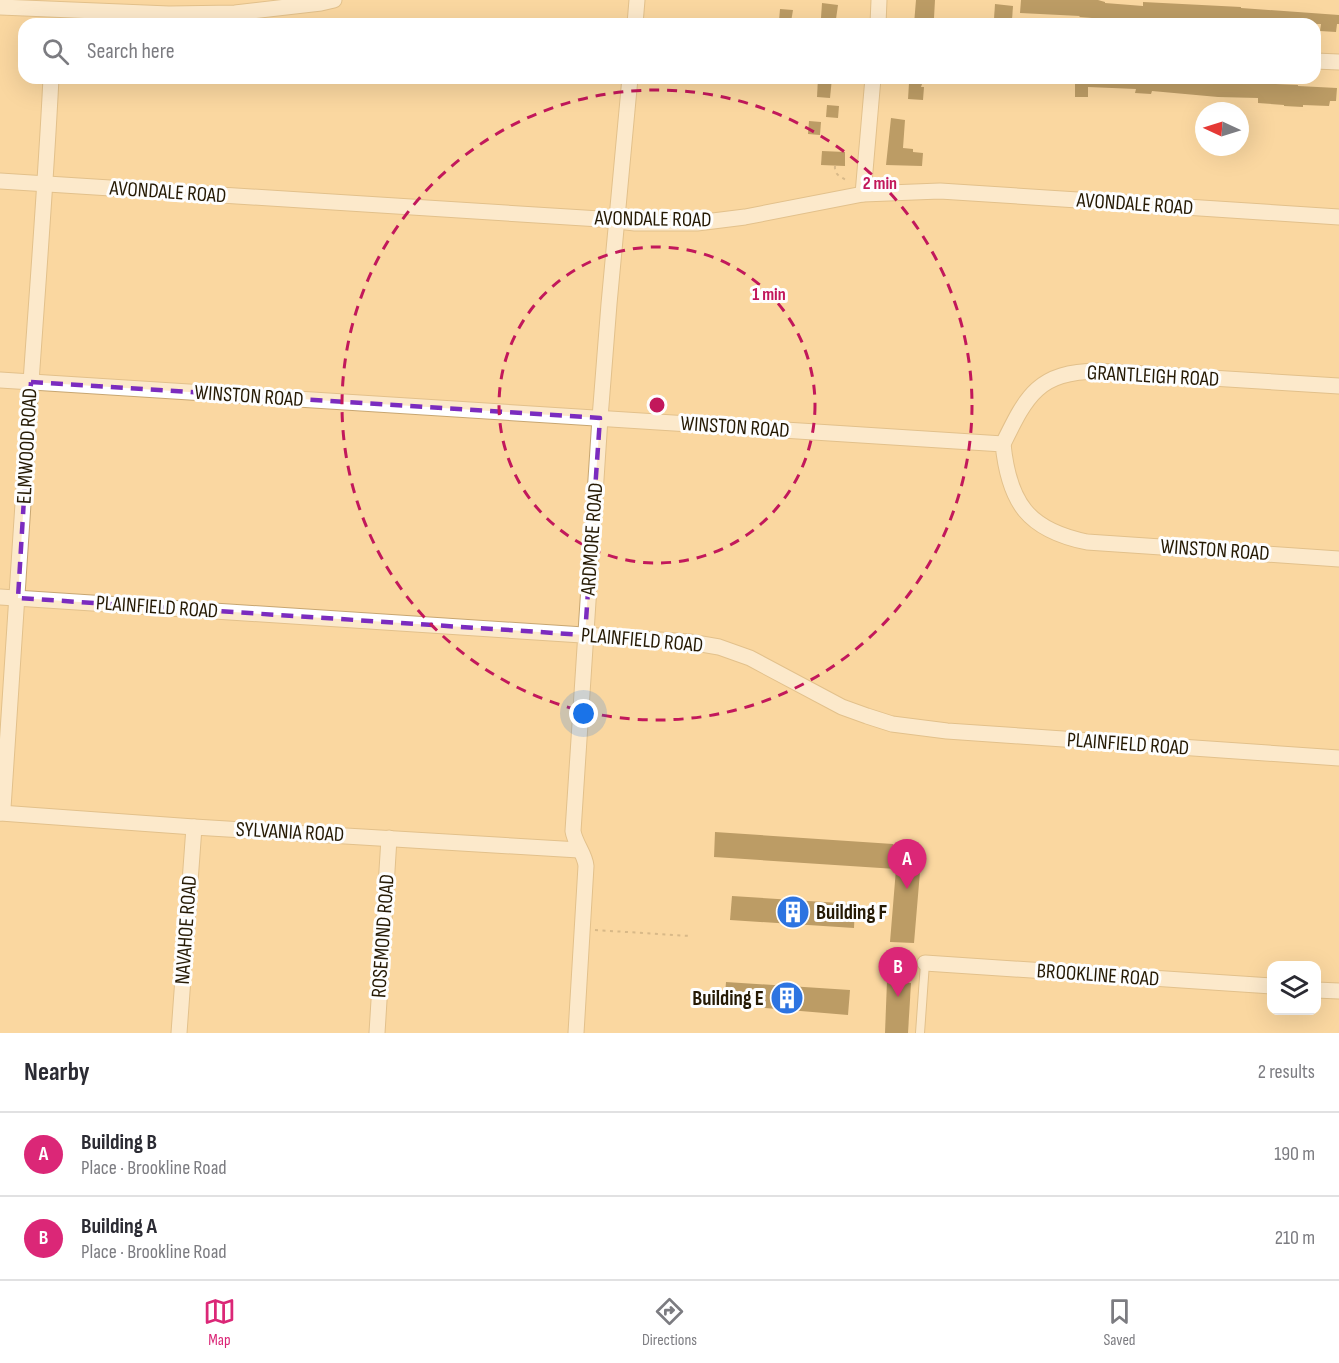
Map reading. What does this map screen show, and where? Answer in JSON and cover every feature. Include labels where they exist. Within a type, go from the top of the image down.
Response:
[{"type":"street","points":[[0,7],[54,11],[235,14],[334,0]]},
{"type":"street","points":[[636,18],[637,0]]},
{"type":"street","points":[[879,0],[884,18]]},
{"type":"street","points":[[1321,60],[1339,62]]},
{"type":"street","name":"ELMWOOD ROAD","points":[[0,813],[3,808],[18,598],[51,84]]},
{"type":"street","name":"ARDMORE ROAD","points":[[576,1033],[586,866],[573,831],[600,418],[629,84]]},
{"type":"street","points":[[863,194],[872,84]]},
{"type":"street","name":"AVONDALE ROAD","points":[[0,181],[658,224],[720,221],[863,194],[940,191],[1339,217]]},
{"type":"street","name":"GRANTLEIGH ROAD","points":[[1003,444],[1024,403],[1032,394],[1059,376],[1071,373],[1098,371],[1339,387]]},
{"type":"street","name":"WINSTON ROAD","points":[[0,380],[1003,444],[1009,482],[1021,506],[1041,526],[1063,536],[1087,542],[1339,559]]},
{"type":"street","name":"PLAINFIELD ROAD","points":[[0,597],[690,642],[750,658],[843,707],[892,724],[947,731],[1339,758]]},
{"type":"street","name":"SYLVANIA ROAD","points":[[0,813],[579,850]]},
{"type":"street","name":"NAVAHOE ROAD","points":[[179,1033],[194,827]]},
{"type":"street","name":"ROSEMOND ROAD","points":[[376,1033],[389,838]]},
{"type":"street","name":"BROOKLINE ROAD","points":[[925,963],[1267,987]]},
{"type":"street","points":[[1321,990],[1339,991]]},
{"type":"lane","points":[[920,1033],[925,963]]},
{"type":"path","points":[[835,166],[835,172],[848,180]]},
{"type":"path","points":[[595,930],[690,936]]},
{"type":"highlighted area","points":[[31,382],[600,418],[585,635],[18,598]]},
{"type":"building","points":[[916,0],[935,0],[934,18],[914,18]]},
{"type":"building","points":[[1021,0],[1098,0],[1105,3],[1143,6],[1143,2],[1339,15],[1339,24],[1337,24],[1336,32],[1321,31],[1321,18],[1092,18],[1020,13]]},
{"type":"building","points":[[822,3],[838,5],[836,18],[821,18]]},
{"type":"building","points":[[995,4],[1013,6],[1012,18],[994,18]]},
{"type":"building","points":[[780,9],[793,10],[792,18],[779,18]]},
{"type":"building","points":[[818,84],[831,84],[830,98],[817,97]]},
{"type":"building","points":[[909,84],[922,84],[921,87],[924,87],[923,100],[908,99]]},
{"type":"building","points":[[1075,84],[1274,84],[1337,88],[1336,101],[1330,101],[1329,106],[1303,105],[1303,107],[1258,103],[1258,98],[1152,91],[1151,94],[1135,93],[1136,89],[1088,87],[1088,97],[1075,97]]},
{"type":"building","points":[[827,105],[839,106],[838,118],[826,117]]},
{"type":"building","points":[[891,118],[905,120],[903,148],[923,153],[922,166],[886,165]]},
{"type":"building","points":[[809,121],[821,122],[820,135],[808,134]]},
{"type":"building","points":[[822,151],[845,152],[845,166],[821,165]]},
{"type":"building","points":[[715,832],[922,848],[914,943],[890,942],[896,869],[714,857]]},
{"type":"building","name":"Building F","points":[[732,896],[855,904],[854,928],[730,920]]},
{"type":"building","points":[[887,981],[911,983],[908,1033],[885,1033]]},
{"type":"building","name":"Building E","points":[[726,982],[850,990],[848,1015],[754,1007],[724,1007]]},
{"type":"place","name":"Building B","points":[[907,889]]},
{"type":"place","name":"Building F","points":[[793,912]]},
{"type":"place","name":"Building A","points":[[898,997]]},
{"type":"place","name":"Building E","points":[[787,998]]}]
